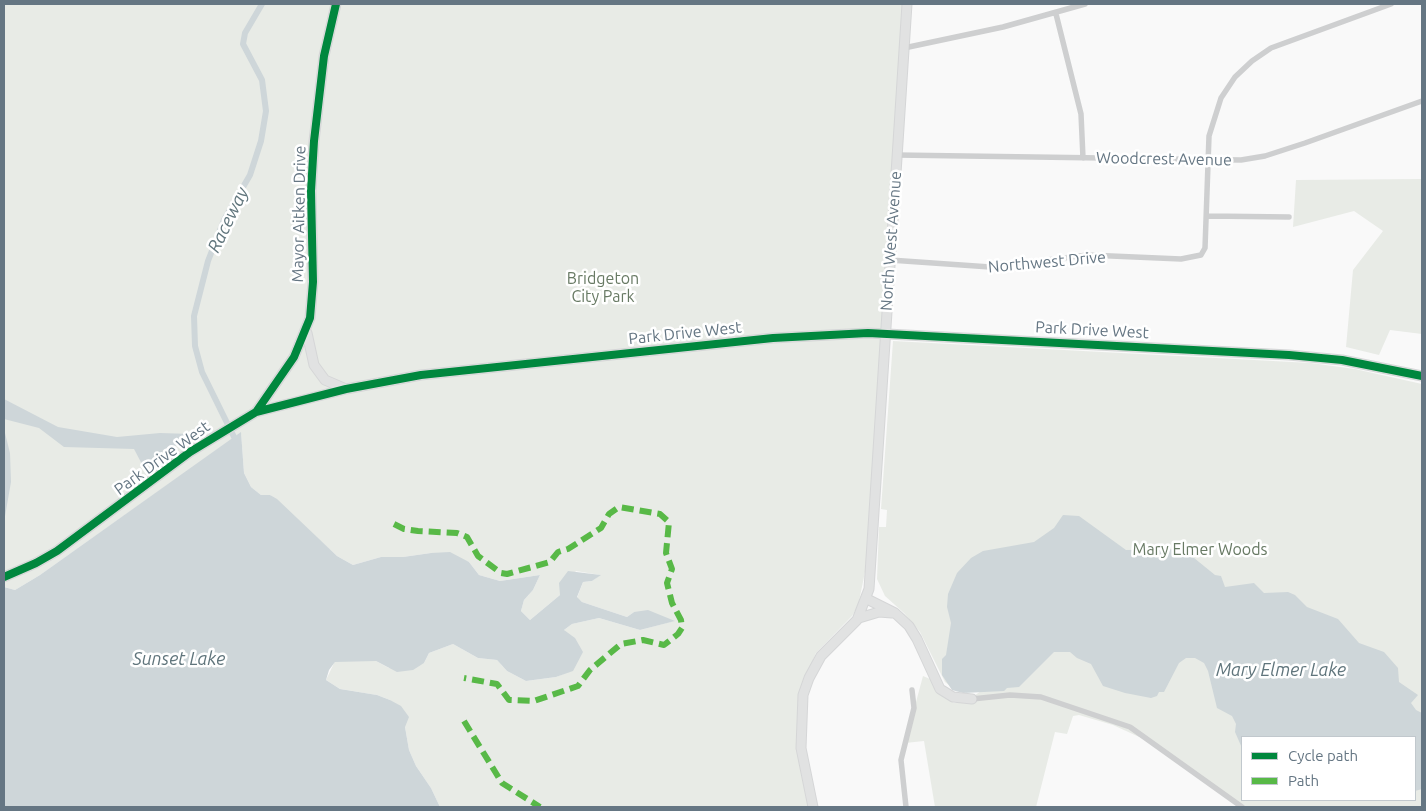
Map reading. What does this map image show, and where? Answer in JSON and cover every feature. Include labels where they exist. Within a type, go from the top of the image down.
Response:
[{"type":"street","name":"Mayor Aitken Drive","points":[[256,412],[294,357],[306,331],[311,309],[313,282],[311,191],[314,141],[324,56],[336,4]]},
{"type":"street","name":"North West Avenue","points":[[859,618],[867,598],[873,555],[896,155],[907,4]]},
{"type":"street","points":[[904,48],[916,48],[1056,14],[1086,4]]},
{"type":"street","points":[[1289,217],[1207,216],[1209,136],[1216,110],[1224,93],[1243,68],[1270,48],[1373,7],[1391,4]]},
{"type":"street","points":[[1056,14],[1063,34],[1081,114],[1083,158]]},
{"type":"street","name":"Woodcrest Avenue","points":[[896,155],[1234,160],[1265,156],[1422,101]]},
{"type":"street","name":"Northwest Drive","points":[[890,260],[983,267],[1088,255],[1188,259],[1201,255],[1205,248],[1207,216]]},
{"type":"street","points":[[306,331],[309,352],[314,365],[325,380],[346,390]]},
{"type":"street","name":"Park Drive West","points":[[4,577],[36,563],[57,551],[223,431],[256,412],[346,390],[429,374],[822,334],[885,334],[1297,356],[1342,360],[1422,376]]},
{"type":"street","points":[[867,598],[904,620],[918,640],[940,689],[953,698],[1010,695],[1041,698],[1130,727],[1242,807]]},
{"type":"street","points":[[813,807],[801,748],[803,695],[808,678],[821,656],[859,618],[879,612],[895,613]]},
{"type":"street","points":[[906,807],[901,760],[914,708],[912,690]]},
{"type":"green space","name":"Bridgeton City Park","points":[[4,4],[907,4],[878,434],[865,572],[858,606],[852,616],[816,653],[800,690],[796,747],[808,807],[440,807],[431,788],[416,766],[409,750],[405,727],[390,700],[377,695],[340,689],[326,680],[335,661],[376,661],[389,668],[424,663],[429,653],[453,644],[478,658],[497,660],[507,671],[526,681],[556,677],[573,670],[564,630],[572,624],[599,618],[640,630],[674,621],[634,612],[627,617],[582,602],[577,598],[583,582],[592,581],[600,575],[576,571],[560,595],[530,620],[521,611],[524,600],[533,590],[540,575],[500,581],[479,575],[469,562],[431,553],[403,557],[381,557],[353,565],[337,556],[270,495],[261,495],[251,487],[244,473],[241,433],[40,575],[15,590],[4,587]]},
{"type":"green space","points":[[1422,179],[1422,334],[1390,330],[1379,355],[1346,347],[1353,270],[1383,231],[1354,211],[1293,227],[1296,180]]},
{"type":"green space","name":"Mary Elmer Woods","points":[[893,341],[1311,363],[1355,369],[1422,384],[1422,807],[1241,807],[1161,747],[1113,725],[1079,715],[1073,716],[1067,734],[1055,732],[1036,807],[935,807],[924,741],[905,743],[923,676],[930,679],[938,693],[954,703],[964,703],[981,691],[954,689],[945,682],[920,632],[904,613],[885,596],[877,579],[879,527],[886,527],[887,510],[881,509]]},
{"type":"water","points":[[4,399],[58,427],[117,437],[160,433],[192,434],[144,468],[134,449],[64,447],[39,428],[4,419]]},
{"type":"water","points":[[4,429],[10,453],[11,482],[4,522]]},
{"type":"water","name":"Sunset Lake","points":[[241,432],[244,473],[251,487],[261,495],[270,495],[277,499],[337,556],[353,565],[381,557],[403,557],[450,552],[469,562],[479,575],[500,581],[540,575],[533,590],[524,600],[521,611],[530,620],[560,595],[559,583],[568,571],[601,575],[592,581],[583,582],[577,597],[582,602],[627,617],[634,612],[648,610],[675,621],[640,630],[599,618],[572,624],[564,630],[575,638],[583,652],[573,671],[556,677],[526,681],[507,671],[497,660],[478,658],[453,644],[429,653],[424,663],[413,670],[397,672],[376,661],[335,662],[329,670],[326,680],[340,689],[377,695],[390,700],[401,706],[409,717],[405,727],[409,750],[440,807],[4,807],[4,587],[15,590],[40,575]]},
{"type":"water","name":"Mary Elmer Lake","points":[[1063,515],[1079,516],[1126,550],[1183,549],[1215,575],[1221,576],[1225,587],[1254,583],[1264,593],[1288,592],[1295,595],[1307,607],[1338,619],[1359,643],[1384,652],[1398,668],[1399,682],[1418,695],[1411,703],[1416,710],[1422,713],[1422,789],[1416,791],[1416,736],[1241,736],[1241,746],[1235,732],[1236,724],[1232,716],[1217,708],[1208,671],[1204,663],[1195,658],[1186,658],[1179,663],[1164,692],[1159,692],[1157,696],[1151,698],[1103,686],[1091,664],[1077,658],[1070,652],[1054,652],[1019,687],[1007,688],[1004,691],[963,693],[952,690],[942,675],[942,659],[946,655],[951,623],[947,607],[948,594],[957,573],[971,558],[983,551],[1034,542],[1054,528]]},
{"type":"waterway","name":"Raceway","points":[[234,437],[202,372],[195,346],[194,316],[208,261],[224,220],[250,175],[261,141],[266,111],[262,80],[243,44],[245,33],[262,4]]},
{"type":"marked path","points":[[394,524],[404,529],[457,533],[467,537],[478,556],[501,573],[507,574],[550,562],[558,552],[568,549],[601,528],[609,514],[619,507],[660,514],[669,522],[666,553],[672,569],[667,583],[672,603],[681,620],[682,628],[678,634],[664,645],[643,640],[621,644],[590,670],[578,686],[534,701],[509,700],[497,684],[464,678]]},
{"type":"marked path","points":[[464,721],[502,783],[540,807]]},
{"type":"cycle path","points":[[256,412],[294,357],[310,318],[313,282],[311,191],[314,141],[324,56],[336,4]]},
{"type":"cycle path","points":[[4,577],[36,563],[57,551],[190,452],[256,412],[346,389],[421,375],[773,338],[868,333],[1289,355],[1342,360],[1422,376]]}]
